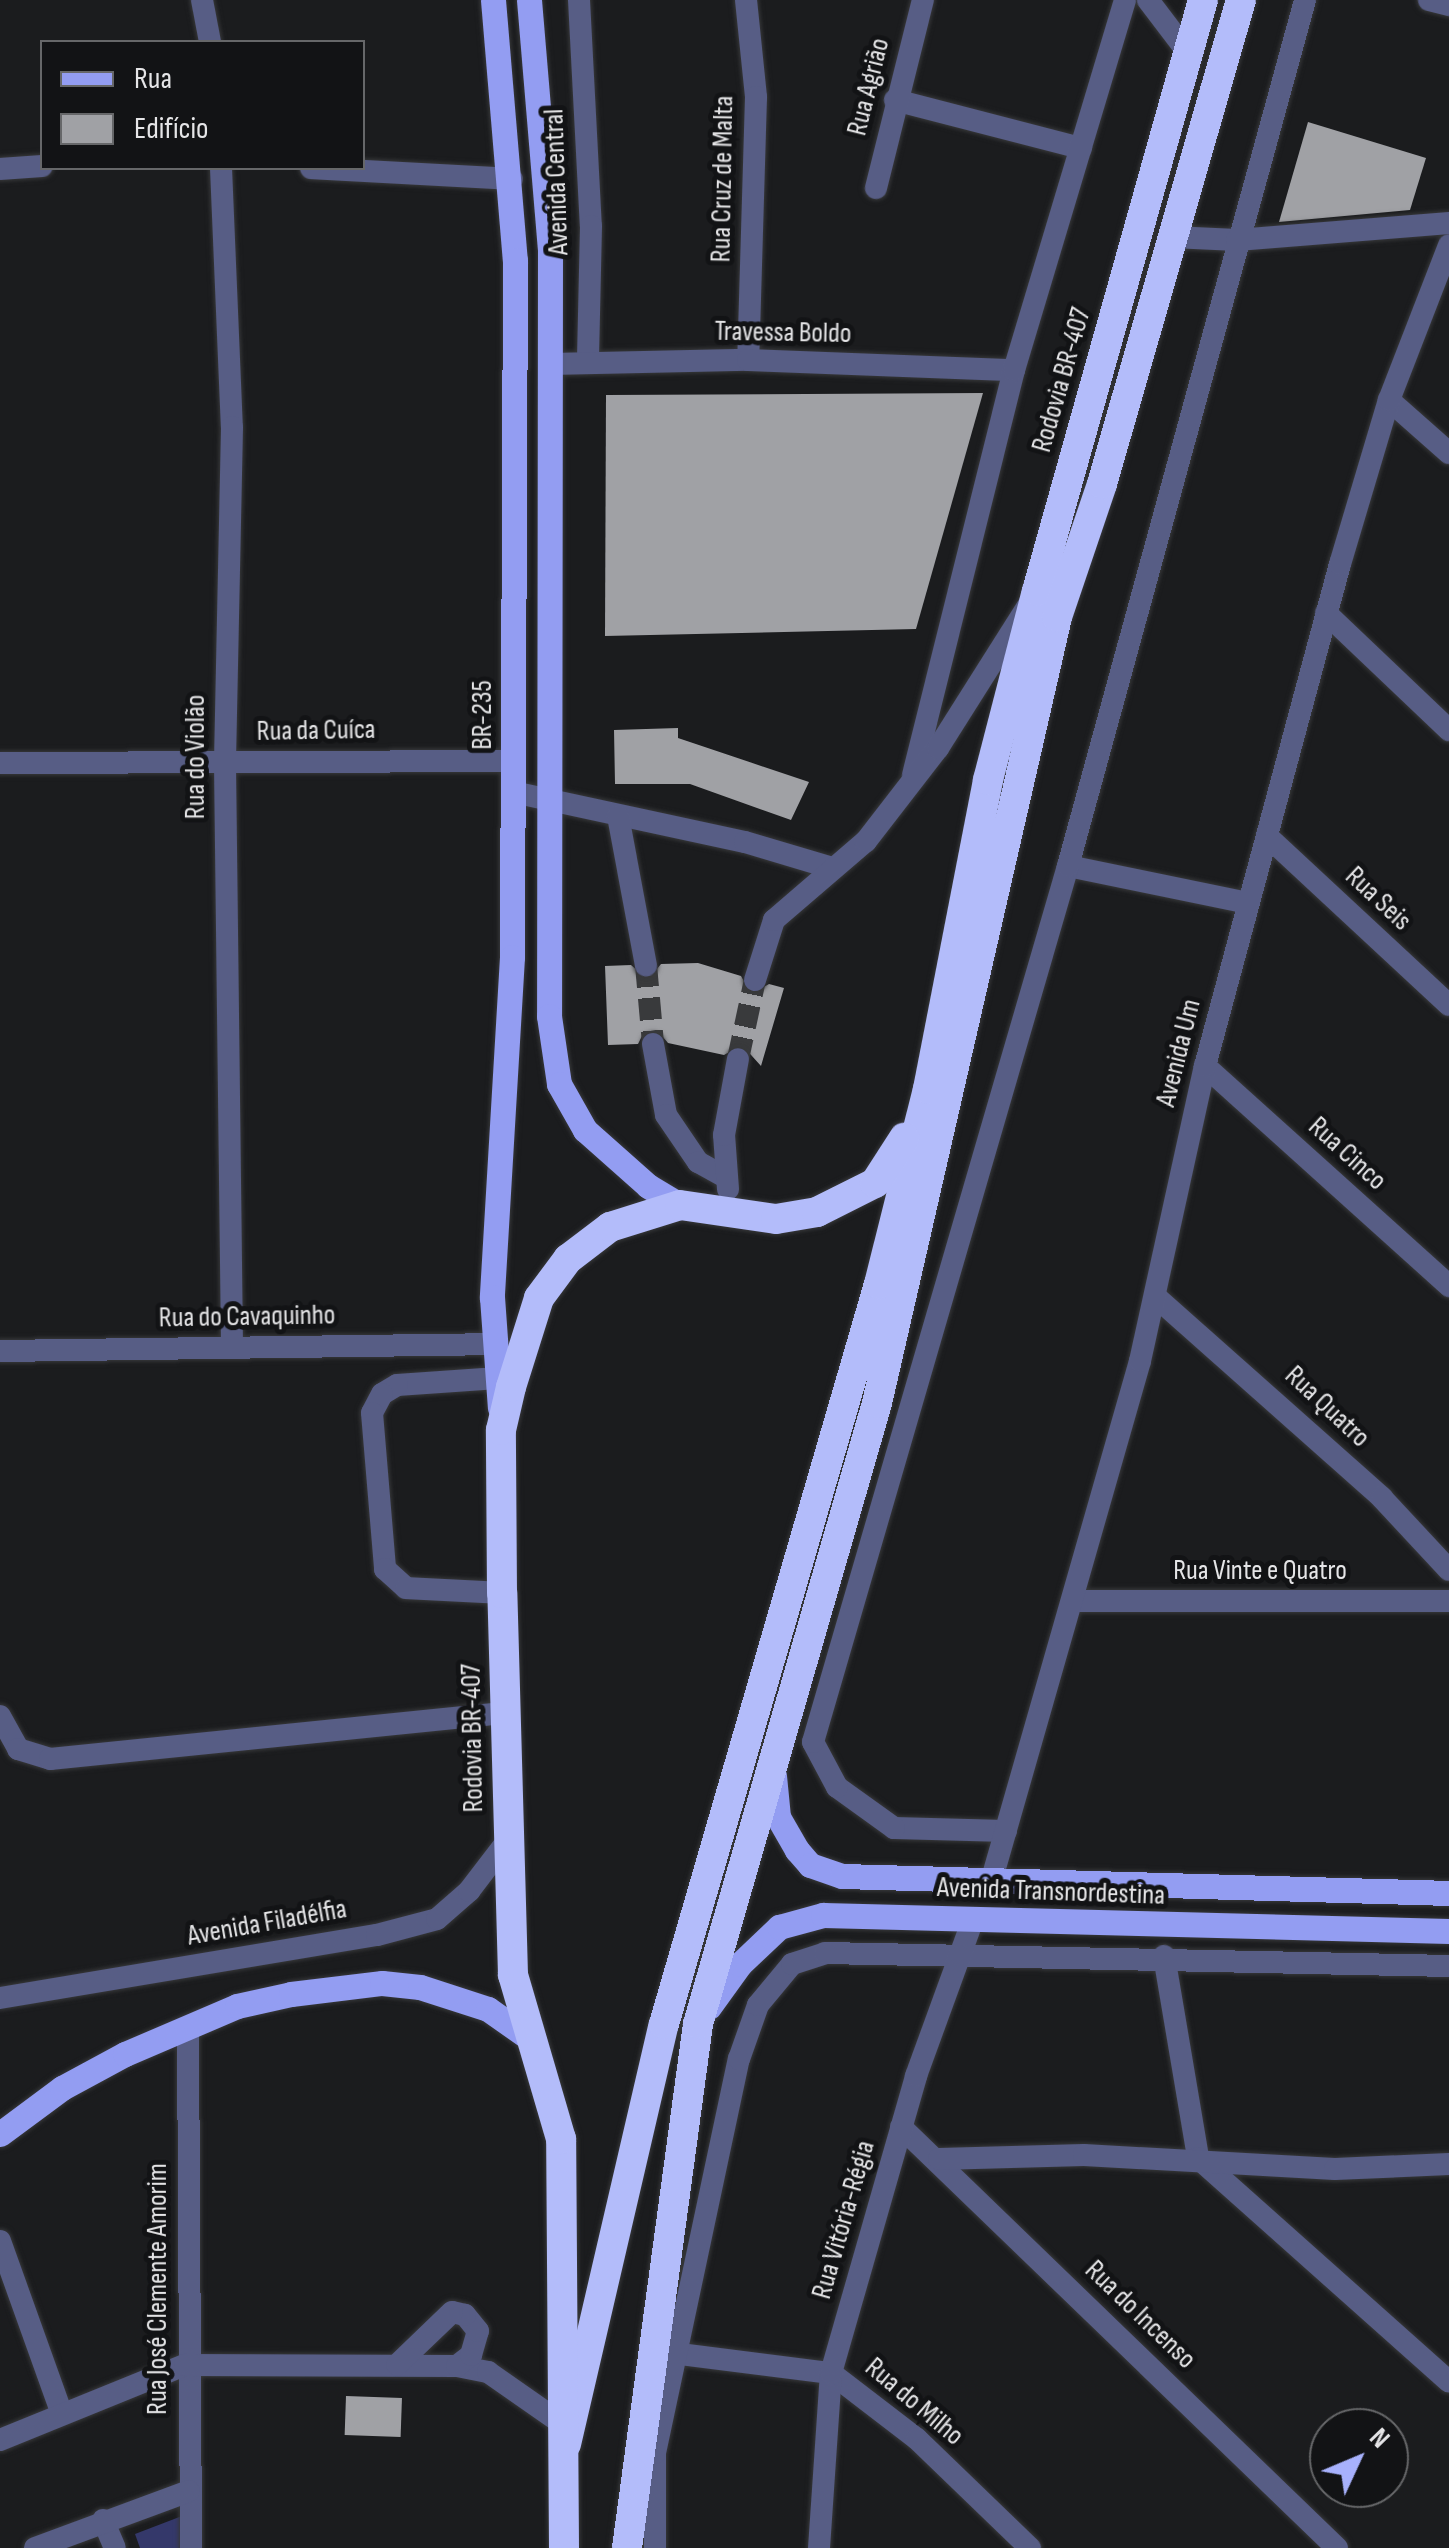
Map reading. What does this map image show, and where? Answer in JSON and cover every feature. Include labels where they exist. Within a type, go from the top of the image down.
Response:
[{"type":"highway","name":"Rodovia BR-407","points":[[928,1089],[988,780],[1036,591],[1203,0]]},
{"type":"highway","points":[[627,2548],[698,2024],[776,1751],[830,1618],[1038,688],[1241,0]]},
{"type":"highway","points":[[680,1205],[797,1217],[856,1196],[894,1161],[928,1089]]},
{"type":"highway","points":[[564,2548],[565,2434],[664,2024],[797,1581],[928,1089]]},
{"type":"highway","name":"Rodovia BR-407","points":[[565,2434],[560,2139],[516,1997],[504,1714],[501,1430],[527,1328],[556,1273],[626,1218],[680,1205]]},
{"type":"main road","name":"BR-235","points":[[493,0],[512,179],[513,792],[494,1344],[501,1430]]},
{"type":"main road","points":[[529,0],[550,251],[549,1016],[560,1084],[585,1130],[611,1155],[680,1205]]},
{"type":"main road","name":"Avenida Transnordestina","points":[[776,1751],[778,1817],[810,1864],[862,1880],[1449,1893]]},
{"type":"main road","name":"Avenida Transnordestina","points":[[698,2024],[758,1945],[799,1919],[973,1919],[1449,1931]]},
{"type":"main road","points":[[0,2134],[94,2069],[260,2000],[382,1983],[454,1996],[488,2008],[532,2040]]},
{"type":"street","points":[[202,0],[210,40]]},
{"type":"street","name":"Avenida Central","points":[[579,0],[591,226],[588,363]]},
{"type":"street","name":"Rua Cruz de Malta","points":[[746,0],[756,97],[748,360]]},
{"type":"street","name":"Rua Agrião","points":[[876,188],[922,0]]},
{"type":"street","points":[[913,775],[1014,370],[1125,0]]},
{"type":"street","points":[[1148,0],[1188,54]]},
{"type":"street","points":[[1006,1831],[894,1828],[852,1801],[822,1770],[813,1742],[830,1618],[1068,866],[1305,0]]},
{"type":"street","points":[[1429,0],[1449,5]]},
{"type":"street","points":[[896,100],[1080,148]]},
{"type":"street","points":[[0,168],[40,166]]},
{"type":"street","name":"Rua do Violão","points":[[221,170],[232,427],[225,764],[232,1347]]},
{"type":"street","points":[[348,170],[512,179]]},
{"type":"street","points":[[1172,237],[1237,240],[1449,223]]},
{"type":"street","name":"Avenida Um","points":[[991,1882],[1156,1296],[1204,1066],[1326,613],[1389,400],[1449,245]]},
{"type":"street","name":"Travessa Boldo","points":[[550,364],[748,360],[1014,370]]},
{"type":"street","points":[[1389,400],[1449,453]]},
{"type":"street","points":[[755,980],[774,920],[829,867],[866,842],[913,775],[938,748],[1036,591]]},
{"type":"street","points":[[1326,613],[1449,730]]},
{"type":"street","name":"Rua da Cuíca","points":[[0,763],[513,761]]},
{"type":"street","points":[[513,792],[746,842],[829,867]]},
{"type":"street","points":[[618,816],[646,965]]},
{"type":"street","name":"Rua Seis","points":[[1267,836],[1449,1005]]},
{"type":"street","points":[[1068,866],[1248,903]]},
{"type":"street","points":[[653,1044],[666,1115],[698,1162],[727,1178]]},
{"type":"street","points":[[732,1213],[724,1135],[738,1059]]},
{"type":"street","name":"Rua Cinco","points":[[1204,1066],[1446,1277]]},
{"type":"street","name":"Rua Quatro","points":[[1156,1296],[1382,1498],[1449,1570]]},
{"type":"street","name":"Rua do Cavaquinho","points":[[0,1351],[494,1344]]},
{"type":"street","points":[[498,1378],[398,1385],[382,1394],[372,1413],[385,1569],[406,1588],[502,1593]]},
{"type":"street","name":"Rua Vinte e Quatro","points":[[1072,1602],[1449,1600]]},
{"type":"street","points":[[0,1716],[18,1749],[50,1759],[504,1714]]},
{"type":"street","name":"Avenida Filadélfia","points":[[0,1998],[377,1935],[437,1919],[469,1892],[508,1840]]},
{"type":"street","name":"Rua Vitória-Régia","points":[[820,2548],[830,2372],[901,2127],[973,1919]]},
{"type":"street","points":[[655,2548],[655,2453],[672,2353],[739,2059],[776,1979],[792,1964],[825,1952],[958,1957],[1164,1956],[1449,1966]]},
{"type":"street","points":[[1164,1956],[1198,2158],[1449,2382]]},
{"type":"street","name":"Rua José Clemente Amorim","points":[[188,2030],[186,2365],[190,2548]]},
{"type":"street","name":"Rua do Incenso","points":[[901,2127],[939,2159],[1337,2548]]},
{"type":"street","points":[[939,2159],[1198,2158],[1335,2169],[1449,2164]]},
{"type":"street","points":[[0,2240],[62,2414]]},
{"type":"street","points":[[396,2365],[452,2312],[465,2315],[478,2331],[471,2356],[457,2366]]},
{"type":"street","name":"Rua do Milho","points":[[672,2353],[830,2372],[917,2438],[1030,2548]]},
{"type":"street","points":[[0,2440],[186,2365],[457,2366],[488,2372],[565,2434]]},
{"type":"street","points":[[35,2548],[190,2491]]},
{"type":"street","points":[[103,2520],[116,2548]]},
{"type":"shaded area","points":[[182,2516],[182,2548],[140,2548],[135,2534]]},
{"type":"building","points":[[1308,122],[1426,158],[1410,210],[1279,222]]},
{"type":"building","points":[[983,393],[916,629],[605,636],[606,395]]},
{"type":"building","points":[[678,728],[678,738],[809,782],[791,820],[690,784],[615,784],[614,730]]},
{"type":"building","points":[[698,963],[741,976],[751,994],[769,984],[784,988],[761,1066],[742,1045],[724,1055],[668,1043],[657,1030],[644,1032],[638,1044],[608,1045],[605,966],[631,965],[648,980],[661,964]]},
{"type":"building","points":[[346,2396],[402,2398],[401,2437],[345,2435]]},
{"type":"tunnel","points":[[646,965],[653,1044]]},
{"type":"tunnel","points":[[738,1059],[755,980]]}]
